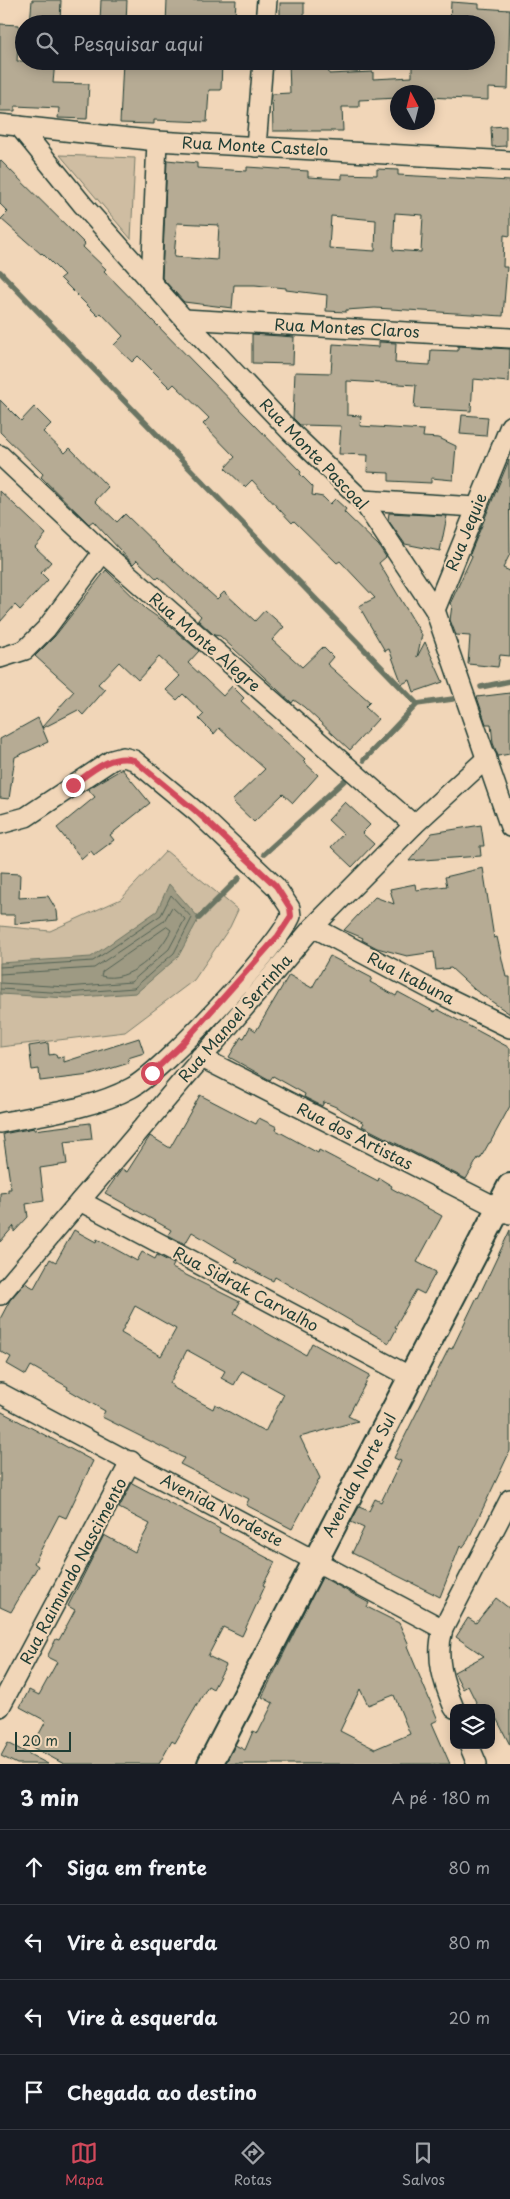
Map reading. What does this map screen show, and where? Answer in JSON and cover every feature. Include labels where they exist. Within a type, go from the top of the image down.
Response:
[{"type":"street","points":[[266,15],[267,0]]},
{"type":"street","points":[[256,147],[261,70]]},
{"type":"street","name":"Rua Monte Castelo","points":[[0,124],[157,141],[510,161]]},
{"type":"street","name":"Rua Monte Pascoal","points":[[19,126],[83,205],[184,319],[290,431],[362,500],[435,610],[510,827]]},
{"type":"street","points":[[151,283],[157,141]]},
{"type":"street","name":"Rua Montes Claros","points":[[184,319],[510,338]]},
{"type":"street","name":"Rua Jequie","points":[[435,610],[510,426]]},
{"type":"street","name":"Rua Monte Alegre","points":[[0,455],[103,552],[414,825]]},
{"type":"street","points":[[362,500],[476,507]]},
{"type":"street","points":[[0,658],[25,650],[46,629],[103,552]]},
{"type":"street","points":[[0,824],[26,817],[42,808],[112,760],[123,757],[134,760],[198,813],[276,886],[290,908],[291,916],[278,936],[246,975],[182,1044],[152,1073],[132,1087],[104,1099],[67,1110],[0,1123]]},
{"type":"street","name":"Rua Manoel Serrinha","points":[[0,1294],[200,1057],[313,928],[414,825],[487,758]]},
{"type":"street","name":"Rua Itabuna","points":[[313,928],[510,1028]]},
{"type":"street","name":"Rua dos Artistas","points":[[200,1057],[504,1211]]},
{"type":"street","name":"Avenida Norte Sul","points":[[210,1764],[314,1560],[411,1377],[504,1211],[510,1186]]},
{"type":"street","name":"Rua Sidrak Carvalho","points":[[80,1201],[411,1377]]},
{"type":"street","name":"Avenida Nordeste","points":[[0,1393],[131,1461],[443,1629]]},
{"type":"street","name":"Rua Raimundo Nascimento","points":[[0,1708],[131,1461]]},
{"type":"street","points":[[453,1704],[441,1672],[440,1648],[443,1629],[510,1499]]},
{"type":"street","points":[[471,1749],[477,1764]]},
{"type":"shaded area","points":[[60,155],[135,158],[131,239]]},
{"type":"shaded area","points":[[166,851],[238,910],[230,927],[194,980],[125,1032],[0,1047],[0,926],[50,931],[121,899]]},
{"type":"water","points":[[169,884],[199,918],[178,957],[136,993],[67,998],[0,994],[0,963],[91,957],[157,911]]},
{"type":"building","points":[[32,0],[61,0],[60,15],[31,15]]},
{"type":"building","points":[[101,0],[127,0],[126,15],[100,15]]},
{"type":"building","points":[[167,0],[236,0],[235,15],[166,15]]},
{"type":"building","points":[[451,2],[479,4],[479,8],[510,10],[508,89],[488,88],[488,100],[435,97],[435,85],[390,85],[390,98],[359,100],[359,107],[342,107],[343,131],[273,131],[272,94],[290,93],[289,70],[329,70],[329,74],[373,72],[373,79],[412,77],[412,70],[495,70],[495,15],[450,15]]},
{"type":"building","points":[[280,3],[304,3],[304,15],[280,15]]},
{"type":"building","points":[[0,24],[15,25],[15,70],[54,70],[53,83],[89,84],[87,119],[58,118],[59,108],[15,106],[15,111],[0,111]]},
{"type":"building","points":[[123,70],[222,70],[221,90],[209,90],[207,122],[154,120],[154,124],[120,123]]},
{"type":"building","points":[[506,126],[506,146],[492,147],[491,127]]},
{"type":"building","points":[[0,160],[85,244],[83,247],[106,269],[104,271],[301,472],[300,474],[313,487],[312,495],[323,497],[330,504],[335,499],[346,509],[344,512],[379,546],[386,557],[379,563],[422,635],[417,657],[425,642],[443,682],[414,692],[410,680],[402,684],[389,649],[385,651],[359,606],[375,598],[340,561],[337,563],[294,521],[292,523],[252,480],[245,487],[225,468],[235,457],[203,424],[209,418],[174,384],[170,388],[138,356],[132,362],[114,345],[123,336],[101,313],[98,316],[60,278],[64,275],[42,253],[1,219],[8,212],[0,204]]},
{"type":"building","points":[[167,160],[197,163],[197,168],[247,171],[247,167],[308,171],[308,177],[342,179],[342,174],[377,175],[377,169],[398,170],[398,175],[510,181],[510,236],[504,235],[503,267],[507,267],[503,316],[375,308],[346,310],[346,312],[326,311],[327,295],[255,285],[234,285],[232,308],[184,302],[162,278]],"holes":[[[395,213],[423,215],[421,252],[393,250]],[[331,216],[376,220],[375,251],[329,248]],[[177,223],[219,225],[217,260],[174,257]]]},
{"type":"building","points":[[252,334],[294,337],[293,364],[252,363]]},
{"type":"building","points":[[379,342],[396,343],[395,363],[430,365],[431,350],[458,351],[458,346],[510,349],[509,382],[473,379],[471,411],[414,408],[416,385],[347,381],[347,415],[361,416],[360,426],[424,430],[423,437],[439,438],[456,446],[453,480],[431,478],[431,483],[389,481],[389,473],[367,472],[368,455],[339,454],[341,426],[300,425],[293,418],[295,372],[331,373],[333,344],[379,347]]},
{"type":"building","points":[[0,400],[21,421],[34,407],[51,424],[43,432],[65,453],[70,448],[108,487],[95,501],[117,522],[125,514],[165,553],[217,599],[224,592],[255,621],[265,610],[284,627],[272,640],[302,667],[323,647],[333,657],[327,664],[370,702],[365,707],[378,719],[350,750],[304,707],[294,700],[292,703],[220,636],[214,635],[198,620],[201,616],[159,577],[157,579],[137,560],[133,564],[93,521],[89,524],[41,477],[43,474],[0,432]]},
{"type":"building","points":[[462,415],[488,417],[486,436],[460,434]]},
{"type":"building","points":[[509,460],[510,554],[503,568],[510,571],[510,656],[500,655],[498,667],[468,664],[470,636],[456,635],[450,620],[452,605],[450,604],[472,556],[470,554]]},
{"type":"building","points":[[0,491],[46,534],[35,547],[51,562],[41,573],[48,580],[20,610],[15,605],[0,622]]},
{"type":"building","points":[[389,513],[447,516],[440,551],[405,544],[388,520]]},
{"type":"building","points":[[106,570],[146,609],[199,651],[188,663],[223,696],[232,686],[244,698],[241,701],[305,759],[303,761],[318,775],[293,803],[283,794],[254,822],[232,801],[265,769],[219,728],[214,734],[199,719],[204,714],[183,694],[177,700],[166,690],[180,676],[159,657],[138,680],[119,662],[98,684],[105,690],[83,715],[78,710],[42,727],[74,691],[35,656],[55,636]]},
{"type":"building","points":[[510,693],[510,754],[498,756],[493,743],[491,724],[486,724],[477,697]]},
{"type":"building","points":[[38,718],[48,742],[15,757],[9,799],[0,798],[0,739]]},
{"type":"building","points":[[122,769],[150,803],[110,835],[114,840],[94,855],[91,851],[82,859],[57,828],[95,797],[88,789]]},
{"type":"building","points":[[345,802],[370,825],[362,833],[374,844],[352,867],[331,847],[343,834],[328,820]]},
{"type":"building","points":[[481,825],[484,846],[480,846],[481,856],[409,861],[432,833]]},
{"type":"building","points":[[483,868],[494,938],[497,937],[506,977],[510,977],[510,1014],[475,990],[451,968],[436,970],[434,952],[407,956],[377,948],[362,940],[363,938],[344,930],[375,897],[394,904],[390,889],[415,884],[416,890],[447,886],[445,877]]},
{"type":"building","points":[[0,873],[20,874],[19,898],[48,896],[57,911],[58,920],[15,924],[15,915],[0,915]]},
{"type":"building","points":[[330,956],[372,978],[370,982],[396,996],[398,992],[435,1012],[437,1009],[510,1048],[510,1106],[490,1143],[480,1159],[478,1158],[466,1179],[362,1126],[364,1123],[336,1107],[324,1102],[322,1106],[304,1097],[305,1094],[273,1076],[270,1080],[229,1057],[241,1037],[244,1038],[250,1027],[256,1031],[289,975],[312,988]]},
{"type":"building","points":[[139,1038],[144,1053],[128,1058],[129,1063],[90,1075],[40,1081],[39,1069],[32,1070],[29,1046],[48,1043],[49,1055],[56,1054],[57,1058],[64,1057],[64,1062]]},
{"type":"building","points":[[200,1095],[256,1124],[259,1118],[277,1127],[276,1130],[318,1153],[319,1150],[378,1181],[379,1178],[392,1186],[391,1188],[442,1216],[417,1262],[436,1272],[424,1294],[416,1290],[395,1327],[397,1328],[389,1343],[275,1277],[273,1281],[235,1261],[237,1259],[192,1232],[185,1244],[168,1235],[171,1230],[105,1193],[122,1169],[127,1172],[150,1136],[170,1148]]},
{"type":"building","points":[[90,1123],[92,1139],[64,1142],[67,1164],[40,1168],[44,1201],[26,1204],[28,1217],[14,1232],[14,1226],[0,1242],[0,1193],[8,1192],[8,1189],[11,1189],[3,1134],[34,1128],[34,1130]]},
{"type":"building","points":[[74,1230],[96,1242],[97,1239],[137,1261],[142,1252],[155,1259],[157,1255],[174,1264],[172,1268],[240,1302],[234,1313],[263,1331],[306,1355],[312,1343],[370,1375],[348,1416],[358,1421],[300,1437],[320,1478],[292,1529],[246,1505],[249,1499],[180,1464],[184,1458],[102,1417],[105,1411],[67,1389],[68,1387],[31,1366],[26,1375],[7,1364],[11,1357],[0,1351],[0,1319],[10,1300],[25,1283],[34,1288],[50,1259],[56,1262]],"holes":[[[135,1306],[176,1329],[161,1356],[121,1333]],[[187,1350],[225,1371],[221,1378],[234,1385],[242,1371],[284,1394],[265,1432],[215,1404],[213,1409],[172,1387],[173,1385],[170,1383]]]},
{"type":"building","points":[[510,1230],[510,1451],[468,1540],[463,1547],[460,1546],[440,1597],[352,1553],[364,1528],[351,1522],[359,1507],[369,1511],[375,1499],[381,1502],[401,1461],[394,1458],[449,1348],[452,1349],[478,1298]]},
{"type":"building","points":[[0,1411],[93,1461],[66,1518],[59,1515],[34,1563],[38,1566],[11,1612],[0,1607]]},
{"type":"building","points":[[132,1483],[220,1529],[219,1532],[275,1562],[263,1585],[265,1586],[242,1636],[223,1627],[208,1656],[226,1665],[213,1689],[208,1686],[175,1743],[172,1741],[159,1764],[64,1764],[32,1747],[46,1721],[20,1707],[29,1690],[39,1695],[57,1662],[47,1657],[56,1639],[59,1640],[75,1610],[68,1606],[104,1535],[135,1552],[150,1524],[119,1508]]},
{"type":"building","points":[[322,1577],[369,1603],[367,1607],[399,1623],[438,1720],[432,1723],[450,1764],[225,1764],[235,1745],[245,1750],[253,1731],[258,1733],[273,1703],[262,1697]],"holes":[[[360,1689],[368,1705],[394,1695],[410,1734],[375,1749],[340,1731]]]},
{"type":"building","points":[[496,1598],[510,1609],[510,1745],[495,1716],[495,1704],[477,1704],[468,1686],[463,1689],[454,1672],[484,1656],[456,1637],[468,1618],[476,1623]]},
{"type":"building","points":[[8,1743],[48,1764],[17,1764],[1,1756]]},
{"type":"waterway","points":[[0,272],[417,704]]},
{"type":"waterway","points":[[481,687],[510,681]]},
{"type":"waterway","points":[[364,760],[417,704],[453,699]]},
{"type":"waterway","points":[[264,854],[346,779]]},
{"type":"waterway","points":[[199,918],[239,878]]},
{"type":"route","points":[[73,785],[96,768],[112,760],[123,757],[134,760],[198,813],[276,886],[290,908],[291,916],[288,923],[246,975],[182,1044],[152,1073]]}]
